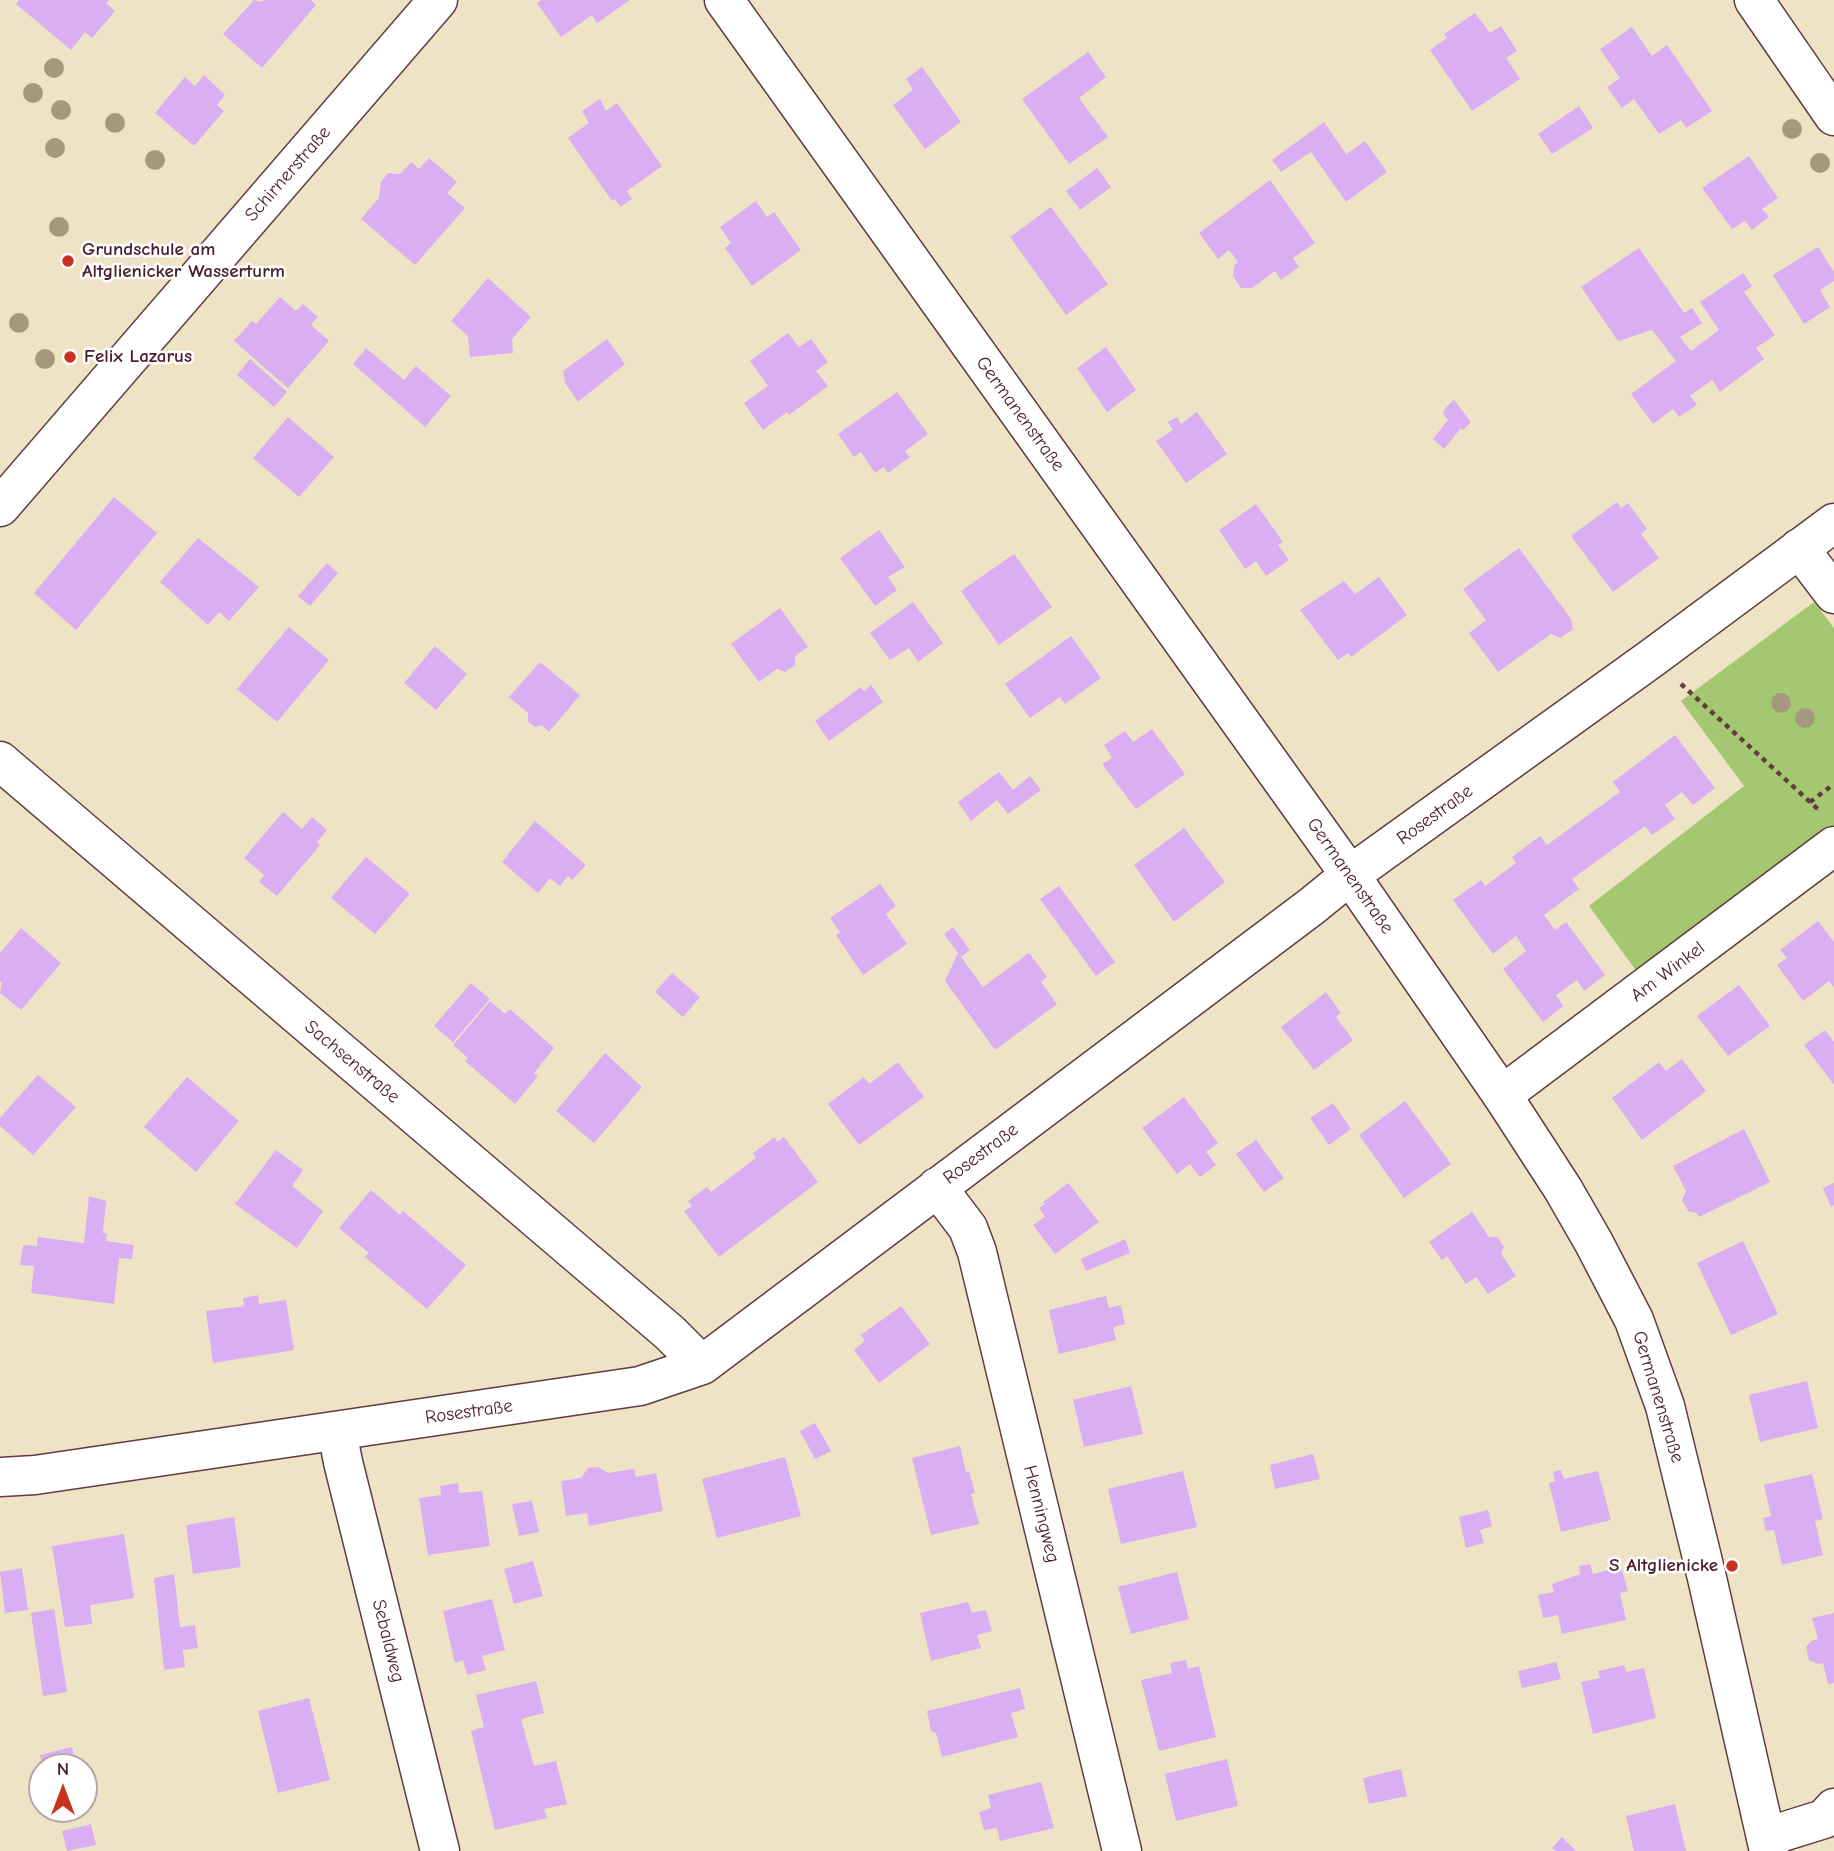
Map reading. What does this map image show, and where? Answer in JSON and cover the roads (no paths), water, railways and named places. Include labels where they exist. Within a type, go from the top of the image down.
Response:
[{"type":"street","name":"Schirnerstraße","points":[[0,507],[438,0]]},
{"type":"street","name":"Germanenstraße","points":[[723,0],[1350,875],[1502,1095],[1563,1189],[1594,1243],[1634,1321],[1665,1406],[1768,1844]]},
{"type":"street","points":[[1754,0],[1834,116]]},
{"type":"street","name":"Rosestraße","points":[[0,1477],[35,1475],[640,1386],[702,1365],[1350,875],[1652,658],[1834,523]]},
{"type":"street","points":[[1799,548],[1834,594]]},
{"type":"street","name":"Sachsenstraße","points":[[0,761],[670,1333],[702,1365]]},
{"type":"street","name":"Am Winkel","points":[[1502,1095],[1830,831]]},
{"type":"street","name":"Henningweg","points":[[937,1187],[968,1228],[977,1252],[1122,1851]]},
{"type":"street","name":"Sebaldweg","points":[[337,1431],[342,1462],[440,1851]]},
{"type":"street","points":[[1768,1844],[1824,1819],[1834,1808]]},
{"type":"place","name":"Grundschule am Altglienicker Wasserturm","points":[[68,261]]},
{"type":"place","name":"Felix Lazarus","points":[[70,357]]},
{"type":"place","name":"S Altglienicke","points":[[1732,1566]]}]
